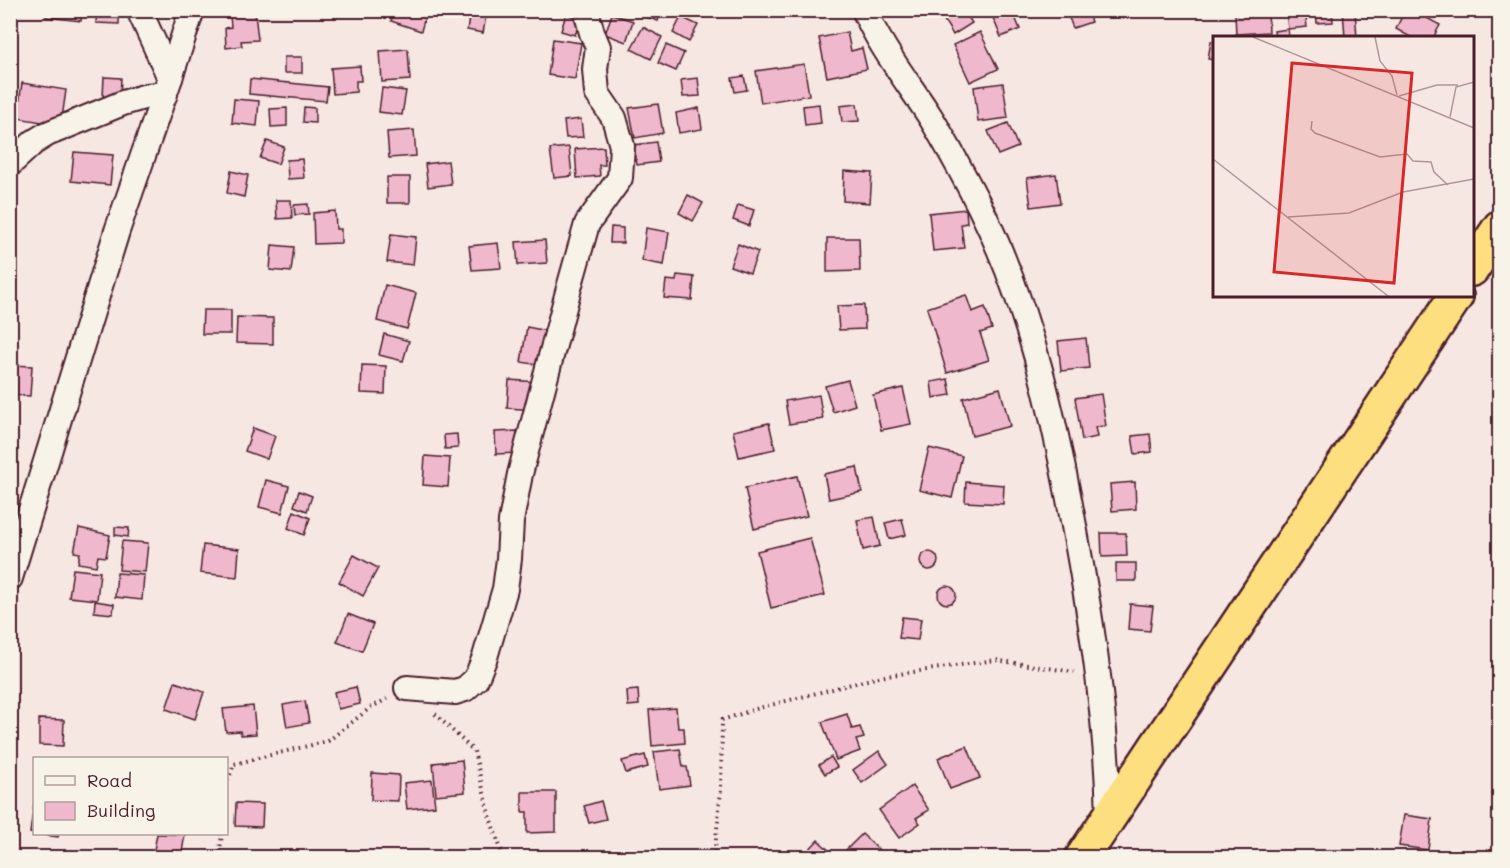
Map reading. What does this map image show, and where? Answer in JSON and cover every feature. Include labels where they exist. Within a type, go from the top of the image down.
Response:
[{"type":"highway","points":[[1474,267],[1500,227]]},
{"type":"highway","points":[[1082,858],[1455,297]]},
{"type":"street","points":[[139,10],[168,86]]},
{"type":"street","points":[[10,578],[117,231],[192,10]]},
{"type":"street","points":[[407,688],[455,692],[465,689],[476,679],[485,657],[505,589],[512,521],[520,474],[569,288],[588,224],[620,178],[622,146],[614,118],[597,93],[595,69],[598,47],[586,10]]},
{"type":"street","points":[[864,10],[876,37],[932,119],[980,206],[1016,293],[1040,362],[1062,454],[1094,640],[1108,760],[1109,817]]},
{"type":"street","points":[[10,164],[34,142],[47,134],[168,86]]},
{"type":"path","points":[[714,858],[721,790],[722,720],[879,677],[995,660],[1098,675]]},
{"type":"path","points":[[228,780],[234,764],[328,741],[370,708],[407,688],[474,751],[489,818],[504,858]]},
{"type":"path","points":[[219,858],[222,835]]},
{"type":"building","points":[[47,10],[82,10],[81,21],[46,17]]},
{"type":"building","points":[[97,10],[119,10],[119,24],[96,23]]},
{"type":"building","points":[[394,10],[427,10],[421,31],[391,21]]},
{"type":"building","points":[[643,10],[662,10],[658,21],[641,15]]},
{"type":"building","points":[[938,10],[964,10],[972,23],[953,35]]},
{"type":"building","points":[[997,10],[1012,10],[1020,29],[1001,37],[991,13]]},
{"type":"building","points":[[1066,10],[1087,10],[1091,22],[1073,28]]},
{"type":"building","points":[[1286,10],[1305,10],[1307,27],[1288,29]]},
{"type":"building","points":[[1316,10],[1332,10],[1333,22],[1317,23]]},
{"type":"building","points":[[1343,10],[1355,10],[1357,36],[1345,36]]},
{"type":"building","points":[[1405,10],[1412,10],[1440,25],[1434,36],[1408,36],[1396,29]]},
{"type":"building","points":[[1268,12],[1269,32],[1236,34],[1235,14]]},
{"type":"building","points":[[255,13],[258,40],[241,41],[242,46],[226,48],[225,28],[231,27],[230,16]]},
{"type":"building","points":[[470,13],[486,16],[483,33],[467,30]]},
{"type":"building","points":[[566,14],[581,19],[575,35],[561,31]]},
{"type":"building","points":[[612,14],[633,21],[626,42],[605,34]]},
{"type":"building","points":[[681,17],[698,25],[689,42],[673,33]]},
{"type":"building","points":[[643,27],[662,37],[651,59],[631,49]]},
{"type":"building","points":[[1288,29],[1289,36],[1275,36],[1274,31]]},
{"type":"building","points":[[847,32],[851,51],[862,48],[867,69],[827,77],[819,38]]},
{"type":"building","points":[[980,32],[998,69],[970,82],[953,45]]},
{"type":"building","points":[[553,39],[581,43],[575,79],[548,75]]},
{"type":"building","points":[[1211,41],[1213,41],[1213,60],[1208,59]]},
{"type":"building","points":[[666,45],[684,53],[676,71],[658,63]]},
{"type":"building","points":[[408,49],[410,80],[382,82],[380,51]]},
{"type":"building","points":[[284,57],[302,57],[302,73],[284,73]]},
{"type":"building","points":[[804,64],[809,95],[761,103],[756,71]]},
{"type":"building","points":[[360,66],[361,81],[356,81],[356,92],[333,94],[331,68]]},
{"type":"building","points":[[744,76],[747,90],[735,92],[732,78]]},
{"type":"building","points":[[104,77],[121,78],[120,98],[103,97]]},
{"type":"building","points":[[698,78],[700,96],[683,97],[681,80]]},
{"type":"building","points":[[250,79],[328,87],[326,101],[249,94]]},
{"type":"building","points":[[22,83],[66,90],[61,125],[17,118]]},
{"type":"building","points":[[1003,83],[1008,118],[978,122],[974,87]]},
{"type":"building","points":[[382,88],[406,91],[402,115],[379,112]]},
{"type":"building","points":[[234,99],[259,101],[257,126],[232,123]]},
{"type":"building","points":[[658,104],[663,133],[635,138],[629,108]]},
{"type":"building","points":[[819,104],[821,123],[805,125],[803,106]]},
{"type":"building","points":[[857,104],[859,121],[842,122],[840,106]]},
{"type":"building","points":[[304,107],[315,108],[315,123],[303,122]]},
{"type":"building","points":[[287,108],[287,126],[271,127],[270,109]]},
{"type":"building","points":[[699,108],[702,129],[679,133],[676,113]]},
{"type":"building","points":[[581,119],[583,137],[566,138],[564,121]]},
{"type":"building","points":[[1008,123],[1018,147],[998,155],[988,131]]},
{"type":"building","points":[[414,130],[416,156],[389,158],[387,132]]},
{"type":"building","points":[[267,141],[284,147],[278,164],[260,158]]},
{"type":"building","points":[[656,142],[659,162],[637,165],[634,145]]},
{"type":"building","points":[[569,147],[572,176],[554,178],[550,149]]},
{"type":"building","points":[[604,147],[605,165],[599,165],[600,176],[577,178],[575,149]]},
{"type":"building","points":[[74,152],[113,155],[110,185],[71,181]]},
{"type":"building","points":[[302,159],[304,178],[288,179],[287,160]]},
{"type":"building","points":[[448,161],[451,184],[428,187],[425,164]]},
{"type":"building","points":[[231,171],[248,175],[244,197],[227,193]]},
{"type":"building","points":[[844,171],[872,173],[870,203],[843,201]]},
{"type":"building","points":[[1056,174],[1060,203],[1031,207],[1027,178]]},
{"type":"building","points":[[387,177],[410,177],[410,203],[387,203]]},
{"type":"building","points":[[688,195],[703,203],[693,221],[679,213]]},
{"type":"building","points":[[276,200],[291,200],[292,218],[277,219]]},
{"type":"building","points":[[308,204],[309,214],[295,215],[294,205]]},
{"type":"building","points":[[738,205],[754,210],[749,226],[733,220]]},
{"type":"building","points":[[966,209],[967,223],[961,224],[964,248],[933,251],[929,213]]},
{"type":"building","points":[[335,211],[336,229],[341,229],[341,243],[314,244],[313,213]]},
{"type":"building","points":[[611,227],[623,228],[623,243],[610,243]]},
{"type":"building","points":[[646,228],[669,232],[664,265],[642,261]]},
{"type":"building","points":[[391,234],[416,237],[413,265],[387,262]]},
{"type":"building","points":[[827,238],[859,238],[860,271],[827,272]]},
{"type":"building","points":[[545,240],[547,263],[518,265],[516,242]]},
{"type":"building","points":[[498,243],[501,268],[472,270],[469,246]]},
{"type":"building","points":[[738,244],[758,252],[750,273],[730,266]]},
{"type":"building","points":[[272,245],[294,247],[291,272],[270,270]]},
{"type":"building","points":[[677,275],[694,277],[692,300],[664,298],[666,280],[676,281]]},
{"type":"building","points":[[385,285],[416,293],[407,329],[377,321]]},
{"type":"building","points":[[966,295],[972,312],[985,307],[992,329],[980,333],[989,360],[947,373],[927,308]]},
{"type":"building","points":[[864,305],[865,329],[839,330],[837,306]]},
{"type":"building","points":[[203,310],[231,310],[231,334],[202,334]]},
{"type":"building","points":[[237,317],[273,318],[273,344],[236,343]]},
{"type":"building","points":[[527,327],[552,332],[545,366],[521,362]]},
{"type":"building","points":[[384,334],[409,341],[403,361],[379,355]]},
{"type":"building","points":[[1086,338],[1089,368],[1061,371],[1058,341]]},
{"type":"building","points":[[10,365],[32,366],[30,396],[10,395]]},
{"type":"building","points":[[362,365],[386,366],[385,394],[361,393]]},
{"type":"building","points":[[948,379],[951,395],[933,398],[931,382]]},
{"type":"building","points":[[509,380],[538,382],[536,410],[507,408]]},
{"type":"building","points":[[848,380],[855,405],[833,412],[825,386]]},
{"type":"building","points":[[903,388],[911,424],[881,430],[873,395]]},
{"type":"building","points":[[1000,388],[1010,426],[972,436],[963,398]]},
{"type":"building","points":[[1101,394],[1106,426],[1095,427],[1097,437],[1082,440],[1075,398]]},
{"type":"building","points":[[819,395],[823,419],[789,424],[785,401]]},
{"type":"building","points":[[769,423],[775,449],[739,457],[733,431]]},
{"type":"building","points":[[253,428],[275,436],[267,459],[245,451]]},
{"type":"building","points":[[517,431],[518,453],[496,454],[495,432]]},
{"type":"building","points":[[457,434],[458,448],[445,449],[444,435]]},
{"type":"building","points":[[1150,434],[1152,452],[1135,454],[1132,436]]},
{"type":"building","points":[[929,448],[962,456],[952,498],[919,490]]},
{"type":"building","points":[[425,456],[450,458],[448,487],[423,485]]},
{"type":"building","points":[[857,467],[862,492],[829,499],[824,474]]},
{"type":"building","points":[[797,476],[807,516],[754,529],[745,488]]},
{"type":"building","points":[[266,480],[289,486],[282,513],[259,507]]},
{"type":"building","points":[[966,482],[1004,485],[1003,504],[965,502]]},
{"type":"building","points":[[1135,482],[1136,509],[1112,511],[1110,484]]},
{"type":"building","points":[[299,491],[312,496],[307,511],[294,506]]},
{"type":"building","points":[[294,511],[310,518],[304,535],[288,528]]},
{"type":"building","points":[[874,517],[880,546],[863,550],[857,520]]},
{"type":"building","points":[[902,519],[906,535],[889,539],[885,523]]},
{"type":"building","points":[[115,527],[129,528],[128,537],[115,535]]},
{"type":"building","points":[[79,528],[110,535],[106,557],[98,556],[96,566],[78,563],[80,553],[74,552]]},
{"type":"building","points":[[1101,533],[1126,533],[1127,556],[1102,557]]},
{"type":"building","points":[[810,538],[825,595],[771,608],[757,551]]},
{"type":"building","points":[[122,541],[148,543],[145,572],[119,570]]},
{"type":"building","points":[[203,545],[239,549],[237,577],[200,573]]},
{"type":"building","points":[[929,552],[935,555],[938,561],[935,567],[929,570],[923,567],[920,561],[923,555]]},
{"type":"building","points":[[354,555],[378,568],[363,596],[339,582]]},
{"type":"building","points":[[1116,563],[1136,563],[1136,581],[1116,581]]},
{"type":"building","points":[[73,569],[100,572],[97,600],[69,597]]},
{"type":"building","points":[[117,573],[144,575],[142,600],[115,597]]},
{"type":"building","points":[[943,586],[951,586],[956,591],[954,602],[943,604],[938,599],[938,591]]},
{"type":"building","points":[[95,601],[114,604],[113,614],[94,612]]},
{"type":"building","points":[[1130,604],[1153,606],[1150,631],[1128,629]]},
{"type":"building","points":[[348,614],[373,624],[362,651],[337,642]]},
{"type":"building","points":[[902,617],[921,619],[918,640],[899,638]]},
{"type":"building","points":[[175,682],[204,692],[195,719],[166,709]]},
{"type":"building","points":[[356,687],[360,704],[338,709],[334,692]]},
{"type":"building","points":[[638,690],[639,705],[628,706],[627,691]]},
{"type":"building","points":[[305,701],[309,723],[287,727],[283,705]]},
{"type":"building","points":[[253,706],[256,734],[241,735],[240,731],[226,732],[223,709]]},
{"type":"building","points":[[676,708],[678,728],[684,728],[685,743],[652,746],[649,710]]},
{"type":"building","points":[[847,714],[852,729],[860,727],[864,738],[856,740],[860,751],[836,760],[822,722]]},
{"type":"building","points":[[39,719],[64,720],[63,746],[39,745]]},
{"type":"building","points":[[967,746],[980,778],[950,789],[938,758]]},
{"type":"building","points":[[680,749],[683,767],[687,767],[690,785],[659,789],[654,752]]},
{"type":"building","points":[[879,751],[888,764],[862,783],[853,770]]},
{"type":"building","points":[[645,755],[648,767],[626,773],[622,761]]},
{"type":"building","points":[[831,757],[837,767],[825,774],[819,765]]},
{"type":"building","points":[[462,760],[465,792],[436,795],[433,763]]},
{"type":"building","points":[[372,773],[399,775],[398,801],[371,800]]},
{"type":"building","points":[[432,780],[435,806],[407,809],[404,783]]},
{"type":"building","points":[[912,786],[929,810],[916,818],[920,823],[899,838],[879,810]]},
{"type":"building","points":[[522,792],[556,792],[556,832],[527,833],[527,812],[522,812]]},
{"type":"building","points":[[601,801],[606,819],[589,823],[584,806]]},
{"type":"building","points":[[236,803],[263,804],[262,827],[235,826]]},
{"type":"building","points":[[33,810],[33,834],[30,833]]},
{"type":"building","points":[[1404,815],[1432,819],[1428,850],[1399,846]]},
{"type":"building","points":[[862,834],[881,852],[875,858],[842,858],[840,856]]},
{"type":"building","points":[[157,835],[185,835],[181,858],[153,855]]},
{"type":"building","points":[[818,840],[837,858],[801,858]]}]
